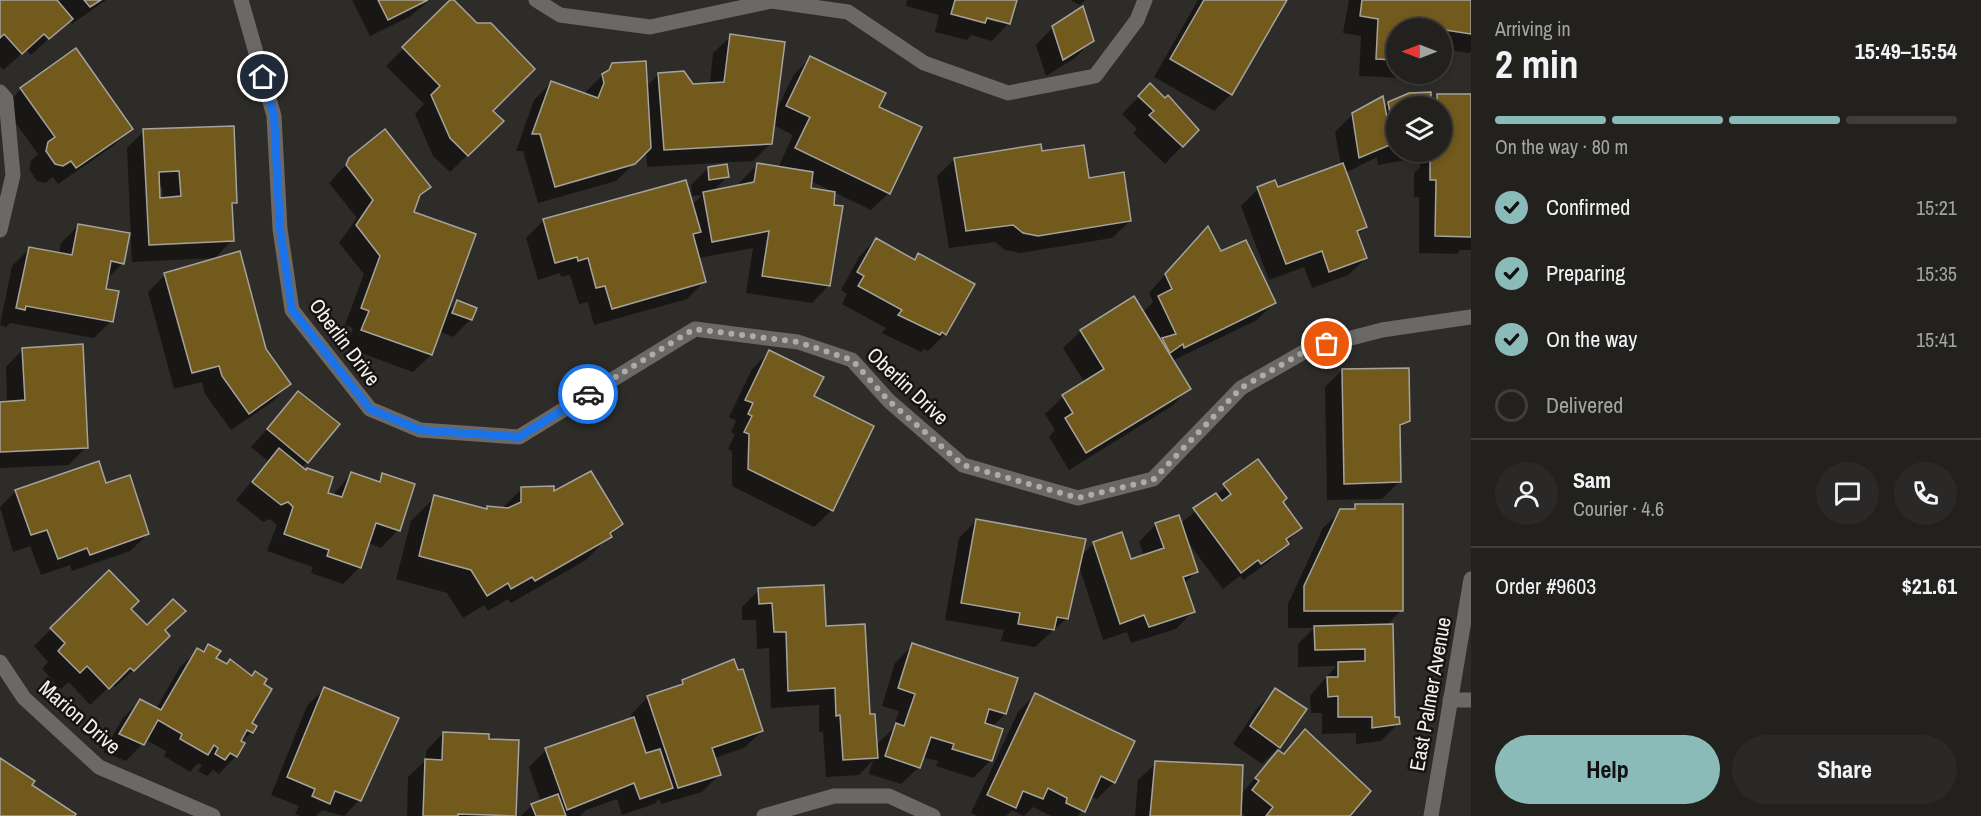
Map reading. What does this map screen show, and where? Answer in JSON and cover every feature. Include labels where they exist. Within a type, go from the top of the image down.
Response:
[{"type":"street","name":"Oberlin Drive","points":[[241,0],[274,116],[280,229],[292,310],[370,409],[420,430],[519,437],[694,329],[798,342],[852,360],[889,401],[963,465],[1078,498],[1153,480],[1241,388],[1309,349],[1382,330],[1471,317]]},
{"type":"street","points":[[536,0],[560,15],[650,27],[772,1],[848,12],[924,63],[1008,93],[1095,76],[1137,20],[1145,0]]},
{"type":"street","points":[[0,92],[6,99],[13,175],[0,230]]},
{"type":"street","name":"East Palmer Avenue","points":[[1431,816],[1471,579]]},
{"type":"street","name":"Marion Drive","points":[[0,662],[24,698],[99,767],[213,816]]},
{"type":"street","points":[[1450,700],[1471,700]]},
{"type":"street","points":[[764,816],[834,796],[889,796],[933,816]]},
{"type":"building","points":[[0,0],[57,0],[73,19],[49,39],[44,34],[22,54],[4,34],[0,38]]},
{"type":"building","points":[[84,0],[101,0],[90,7]]},
{"type":"building","points":[[378,0],[428,0],[388,20]]},
{"type":"building","points":[[450,0],[454,0],[477,23],[491,23],[535,69],[493,111],[504,121],[468,156],[450,138],[431,95],[440,86],[402,47]]},
{"type":"building","points":[[955,0],[1017,0],[1010,24],[987,18],[985,23],[951,14]]},
{"type":"building","points":[[1204,0],[1287,0],[1232,95],[1170,59]]},
{"type":"building","points":[[1362,0],[1471,0],[1471,34],[1452,31],[1452,18],[1386,18],[1386,60],[1376,59],[1378,19],[1360,16]]},
{"type":"building","points":[[1083,6],[1094,41],[1063,60],[1052,26]]},
{"type":"building","points":[[730,34],[785,42],[772,144],[664,150],[658,73],[684,71],[693,84],[724,82]]},
{"type":"building","points":[[76,48],[133,129],[76,168],[71,161],[63,166],[55,164],[46,151],[48,142],[55,137],[20,88]]},
{"type":"building","points":[[810,56],[886,93],[879,107],[922,127],[890,194],[795,148],[810,117],[786,106]]},
{"type":"building","points":[[646,61],[651,148],[635,164],[555,187],[540,134],[532,134],[551,81],[598,98],[604,83],[602,74],[609,70],[612,63]]},
{"type":"building","points":[[1150,83],[1165,98],[1168,95],[1199,130],[1183,147],[1149,115],[1154,111],[1138,96]]},
{"type":"building","points":[[1431,92],[1431,96],[1402,96],[1409,93]]},
{"type":"building","points":[[1437,94],[1471,94],[1471,237],[1435,236],[1436,180],[1430,180],[1430,162],[1452,162],[1452,96],[1437,96]]},
{"type":"building","points":[[1383,96],[1386,112],[1386,147],[1359,158],[1352,113]]},
{"type":"building","points":[[234,126],[237,203],[232,203],[234,241],[149,245],[143,129]],"holes":[[[179,171],[181,196],[160,198],[159,172]]]},
{"type":"building","points":[[385,129],[431,187],[420,195],[414,212],[476,234],[432,355],[361,330],[369,311],[361,308],[380,256],[356,225],[373,200],[346,165],[349,158]]},
{"type":"building","points":[[1041,144],[1042,151],[1084,145],[1089,178],[1124,172],[1131,221],[1038,236],[1023,233],[1013,225],[966,231],[954,158]]},
{"type":"building","points":[[757,163],[813,172],[811,188],[835,192],[834,205],[843,206],[830,286],[762,276],[769,231],[712,242],[703,192],[754,182]]},
{"type":"building","points":[[1343,163],[1367,227],[1357,231],[1367,258],[1329,272],[1322,251],[1286,264],[1257,187],[1275,180],[1278,187]]},
{"type":"building","points":[[727,164],[729,177],[709,180],[708,167]]},
{"type":"building","points":[[686,180],[701,232],[693,234],[706,282],[612,309],[605,286],[596,288],[588,258],[578,261],[577,257],[555,263],[543,219]]},
{"type":"building","points":[[78,224],[130,233],[124,264],[111,261],[106,289],[119,291],[113,322],[26,306],[25,310],[16,308],[29,247],[72,255]]},
{"type":"building","points":[[1208,226],[1221,251],[1246,240],[1276,303],[1184,348],[1183,344],[1170,353],[1162,338],[1176,334],[1158,296],[1172,289],[1165,274]]},
{"type":"building","points":[[876,238],[915,260],[918,253],[975,284],[946,335],[942,332],[940,335],[898,315],[902,310],[858,286],[864,276],[857,272]]},
{"type":"building","points":[[240,251],[266,349],[291,384],[249,414],[222,376],[219,366],[192,373],[164,273]]},
{"type":"building","points":[[1134,296],[1191,389],[1086,453],[1065,418],[1073,413],[1062,395],[1104,369],[1080,330]]},
{"type":"building","points":[[457,300],[477,308],[472,320],[452,313]]},
{"type":"building","points":[[83,344],[88,448],[0,452],[0,402],[25,400],[22,348]]},
{"type":"building","points":[[769,350],[824,377],[814,396],[874,426],[833,511],[748,469],[749,434],[744,432],[752,416],[748,414],[753,403],[745,400]]},
{"type":"building","points":[[1409,368],[1410,421],[1400,425],[1401,482],[1344,484],[1342,369]]},
{"type":"building","points":[[298,391],[340,424],[308,463],[267,429]]},
{"type":"building","points":[[279,448],[306,470],[307,468],[333,477],[328,493],[342,497],[351,472],[380,482],[382,473],[415,484],[400,531],[376,523],[361,568],[327,556],[329,550],[284,534],[293,507],[288,502],[281,505],[252,482]]},
{"type":"building","points":[[1258,459],[1287,498],[1283,502],[1302,528],[1286,539],[1289,544],[1261,564],[1258,560],[1241,573],[1193,508],[1216,493],[1222,501],[1231,494],[1223,484]]},
{"type":"building","points":[[99,461],[106,483],[130,475],[149,534],[90,555],[87,548],[58,559],[47,530],[31,535],[15,490]]},
{"type":"building","points":[[591,471],[623,524],[610,533],[612,537],[535,581],[532,577],[511,589],[508,583],[487,596],[471,570],[419,556],[434,495],[487,509],[487,506],[508,508],[521,502],[521,487],[554,486],[554,491]]},
{"type":"building","points":[[1355,504],[1403,504],[1403,611],[1304,611],[1304,586],[1340,509],[1355,509]]},
{"type":"building","points":[[1179,515],[1198,572],[1183,577],[1195,612],[1149,627],[1144,615],[1120,624],[1093,542],[1122,532],[1131,559],[1164,548],[1155,523]]},
{"type":"building","points":[[976,519],[1086,539],[1068,619],[1057,617],[1054,630],[1018,624],[1020,613],[961,603]]},
{"type":"building","points":[[109,570],[139,601],[131,609],[147,625],[173,599],[186,611],[165,630],[170,636],[134,671],[130,668],[109,689],[87,666],[80,673],[58,651],[65,643],[50,628]]},
{"type":"building","points":[[824,585],[826,626],[865,624],[870,714],[875,714],[878,758],[843,760],[840,715],[836,716],[835,688],[788,691],[786,632],[774,632],[772,603],[759,604],[758,588]]},
{"type":"building","points":[[1393,624],[1395,717],[1399,717],[1400,724],[1372,728],[1372,717],[1338,717],[1338,696],[1328,697],[1327,677],[1338,677],[1338,662],[1365,661],[1365,649],[1315,650],[1314,626]]},
{"type":"building","points":[[912,643],[1018,678],[1006,714],[989,709],[985,723],[1003,729],[992,761],[952,749],[954,744],[931,737],[920,768],[885,756],[896,723],[904,726],[915,694],[898,688]]},
{"type":"building","points":[[208,644],[221,651],[216,658],[227,664],[230,659],[252,676],[255,671],[267,679],[264,684],[272,689],[252,723],[257,726],[253,733],[247,730],[241,741],[245,743],[237,757],[230,753],[225,760],[215,754],[218,748],[214,745],[208,755],[180,739],[182,734],[158,720],[144,745],[119,734],[140,699],[161,710],[197,648],[204,652]]},
{"type":"building","points":[[734,659],[738,670],[743,669],[763,731],[712,748],[721,775],[678,788],[647,696],[683,684],[682,680]]},
{"type":"building","points":[[324,687],[399,718],[361,801],[335,791],[330,804],[312,796],[315,789],[287,777]]},
{"type":"building","points":[[1275,688],[1307,709],[1280,748],[1250,726]]},
{"type":"building","points":[[1035,693],[1135,741],[1115,783],[1101,776],[1085,812],[1066,803],[1067,798],[1048,788],[1043,799],[1023,791],[1016,808],[987,795]]},
{"type":"building","points":[[634,717],[646,753],[660,749],[673,788],[640,799],[634,783],[567,810],[545,748]]},
{"type":"building","points":[[1305,729],[1371,791],[1350,816],[1266,816],[1273,807],[1252,790],[1259,781],[1255,778],[1278,750],[1284,754]]},
{"type":"building","points":[[443,732],[489,734],[489,739],[519,740],[516,816],[458,814],[458,816],[423,816],[425,759],[442,760]]},
{"type":"building","points":[[0,758],[35,781],[32,785],[76,814],[75,816],[0,816]]},
{"type":"building","points":[[1155,761],[1243,765],[1241,816],[1150,816]]},
{"type":"building","points":[[558,794],[566,816],[536,816],[531,804]]},
{"type":"way so far","points":[[588,394],[694,329],[798,342],[852,360],[889,401],[963,465],[1078,498],[1153,480],[1241,388],[1309,349],[1327,344]]},
{"type":"route","points":[[263,77],[274,116],[280,229],[292,310],[370,409],[420,430],[519,437],[588,394]]}]
